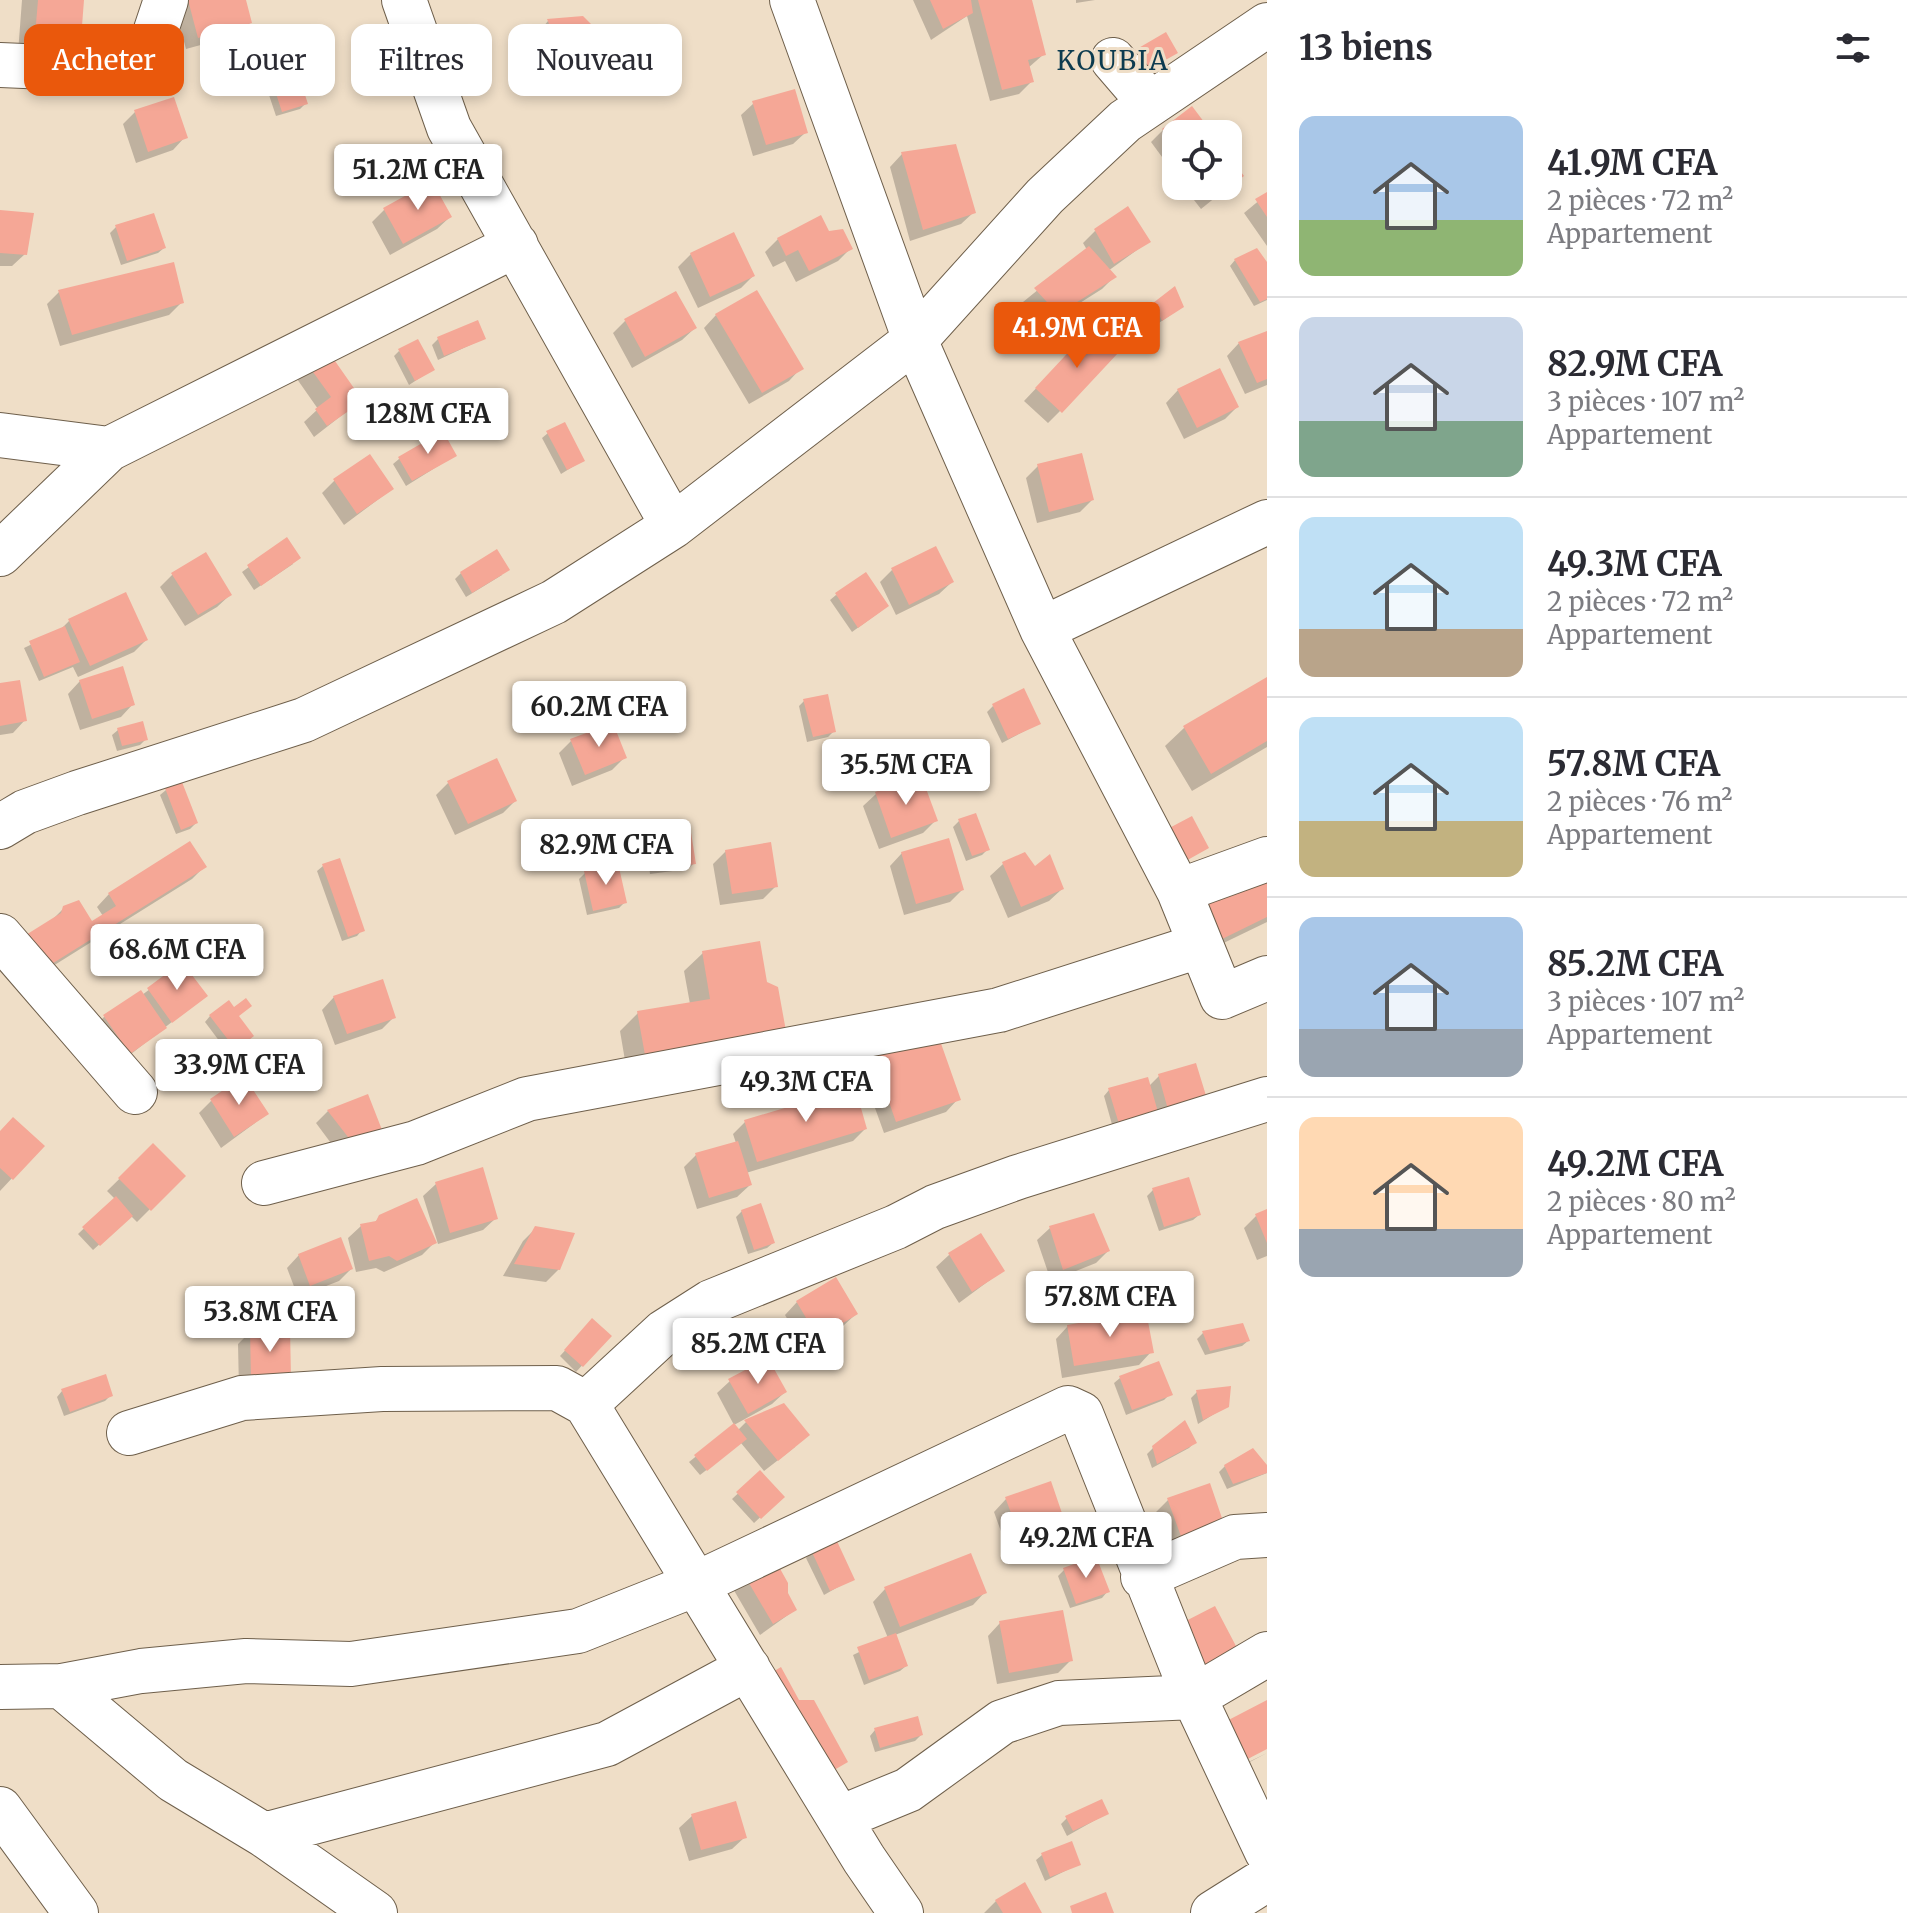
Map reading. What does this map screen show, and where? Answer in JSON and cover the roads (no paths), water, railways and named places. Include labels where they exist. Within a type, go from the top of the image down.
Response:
[{"type":"street","points":[[0,65],[117,70],[149,51],[166,0]]},
{"type":"street","points":[[404,0],[449,128],[673,526]]},
{"type":"street","points":[[792,0],[915,340],[1042,629],[1179,891],[1222,997],[1267,978]]},
{"type":"street","points":[[0,827],[25,812],[64,797],[304,720],[554,602],[673,526],[915,340],[1045,196],[1125,121],[1267,25]]},
{"type":"street","points":[[1113,60],[1150,103]]},
{"type":"street","points":[[0,554],[109,449],[516,245]]},
{"type":"street","points":[[0,435],[109,449]]},
{"type":"street","points":[[1042,629],[1267,522]]},
{"type":"street","points":[[1179,891],[1267,859]]},
{"type":"street","points":[[0,936],[135,1092]]},
{"type":"street","points":[[264,1183],[416,1143],[527,1099],[999,1010],[1199,946]]},
{"type":"street","points":[[586,1404],[664,1332],[711,1302],[896,1227],[935,1207],[1018,1177],[1267,1099]]},
{"type":"street","points":[[129,1433],[242,1398],[382,1389],[557,1388],[586,1404],[901,1913]]},
{"type":"street","points":[[0,1687],[61,1686],[141,1671],[246,1661],[351,1664],[578,1631],[696,1584],[1068,1408],[1081,1414],[1143,1577],[1194,1697],[1267,1852]]},
{"type":"street","points":[[1143,1577],[1235,1537],[1267,1535]]},
{"type":"street","points":[[840,1818],[908,1790],[1002,1722],[1059,1703],[1194,1697],[1267,1654]]},
{"type":"street","points":[[264,1835],[607,1744],[748,1668]]},
{"type":"street","points":[[61,1686],[173,1780],[264,1835],[375,1913]]},
{"type":"street","points":[[0,1809],[76,1913]]},
{"type":"street","points":[[1213,1913],[1267,1879]]},
{"type":"district","name":"KOUBIA","points":[[1113,60]]}]
